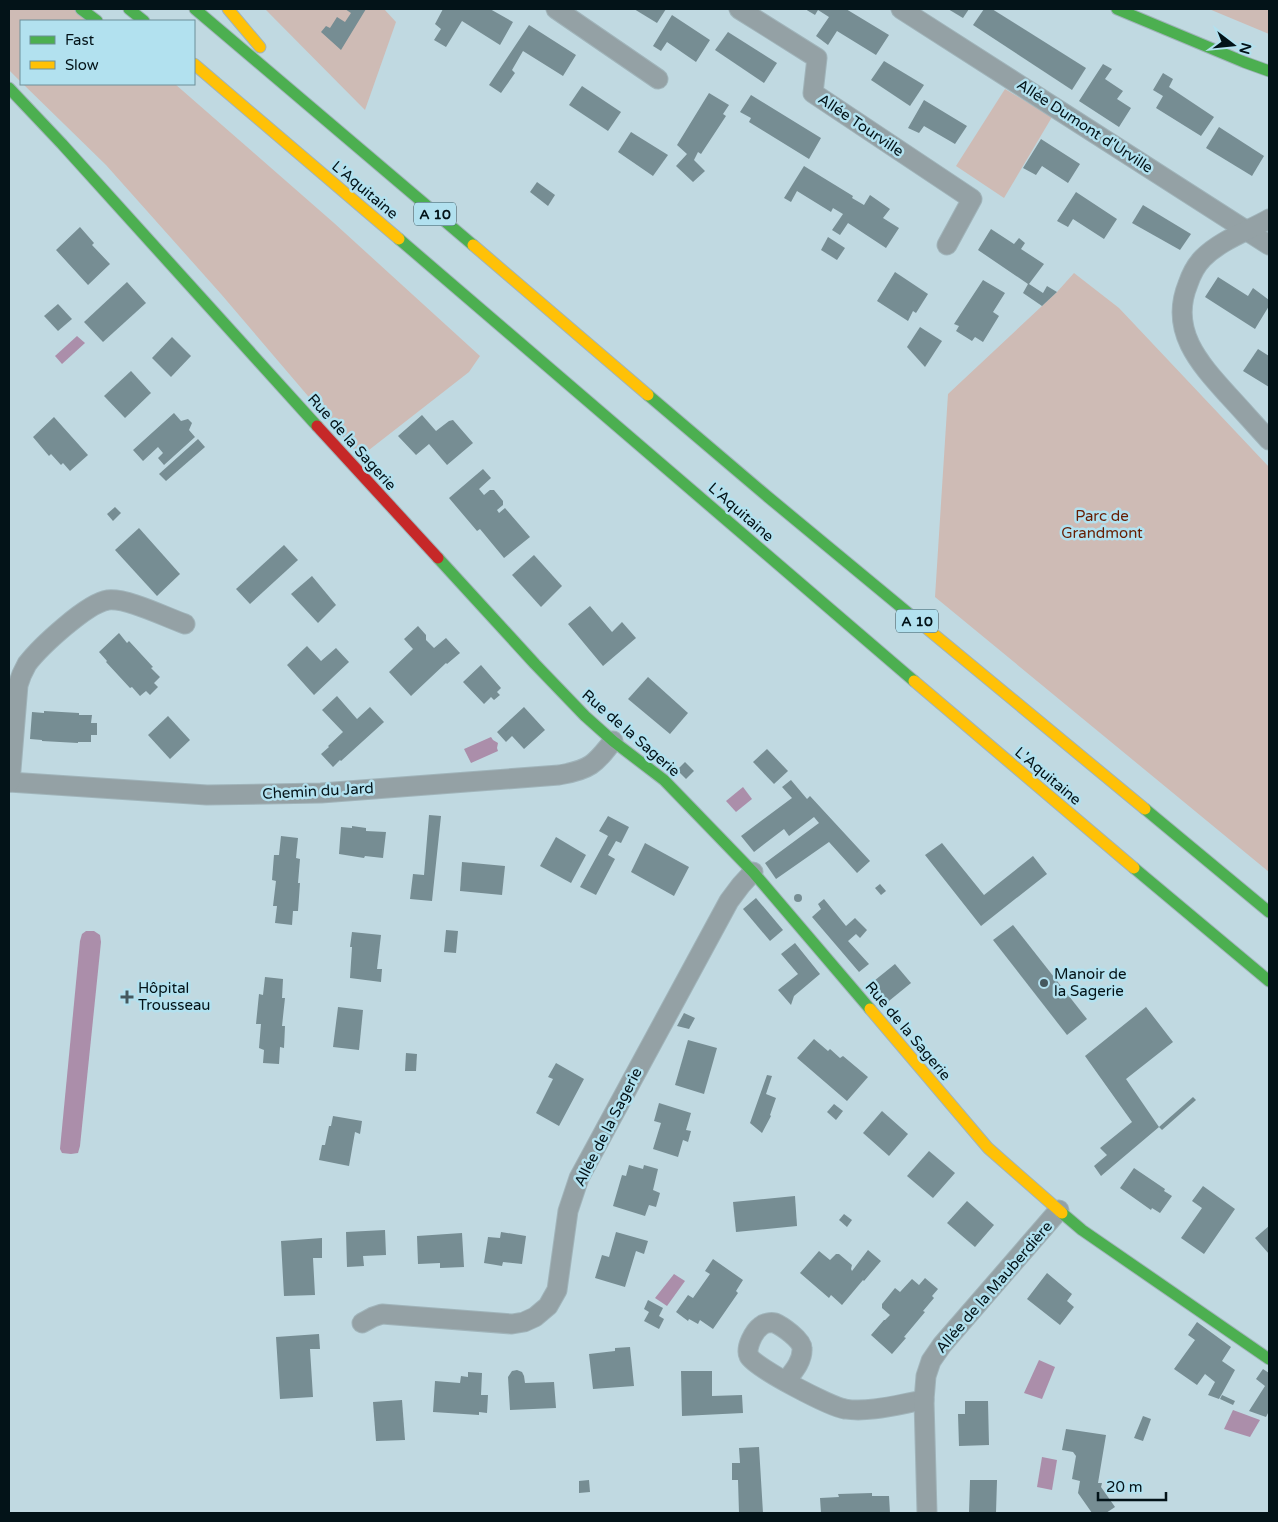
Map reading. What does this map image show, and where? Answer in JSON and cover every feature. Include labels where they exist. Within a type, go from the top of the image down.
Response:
[{"type":"main road","points":[[81,9],[96,20]]},
{"type":"main road","points":[[129,9],[143,20]]},
{"type":"main road","name":"L'Aquitaine","points":[[195,9],[768,497],[1269,912]]},
{"type":"main road","points":[[228,9],[303,101]]},
{"type":"main road","points":[[1117,9],[1269,71]]},
{"type":"main road","name":"L'Aquitaine","points":[[195,65],[725,517],[1005,759],[1269,981]]},
{"type":"main road","name":"Rue de la Sagerie","points":[[9,88],[522,650],[585,716],[613,741],[664,780],[753,872],[988,1148],[1082,1230],[1269,1358]]},
{"type":"main road","points":[[223,103],[278,136]]},
{"type":"street","points":[[556,9],[658,78]]},
{"type":"street","name":"Allée Tourville","points":[[739,9],[817,58],[813,93],[972,199],[947,245]]},
{"type":"street","name":"Allée Dumont d'Urville","points":[[901,9],[1269,245]]},
{"type":"street","points":[[1269,219],[1219,245],[1202,258],[1191,275],[1184,292],[1181,310],[1184,331],[1190,347],[1203,367],[1269,440]]},
{"type":"street","points":[[10,782],[18,685],[21,674],[34,656],[68,625],[86,610],[108,600],[130,603],[185,624]]},
{"type":"street","name":"Chemin du Jard","points":[[10,782],[207,795],[321,793],[559,775],[576,772],[590,767],[613,741]]},
{"type":"street","name":"Allée de la Sagerie","points":[[362,1323],[373,1316],[382,1314],[512,1324],[524,1322],[535,1317],[548,1306],[557,1290],[568,1211],[579,1178],[729,901],[753,872]]},
{"type":"street","name":"Allée de la Mauberdière","points":[[927,1513],[924,1400],[926,1376],[930,1361],[1059,1210]]},
{"type":"street","points":[[786,1381],[813,1396],[844,1409],[864,1410],[924,1400]]},
{"type":"green space","points":[[9,9],[83,9],[98,20],[20,20],[20,81],[9,70]]},
{"type":"green space","points":[[265,9],[384,9],[396,22],[365,110]]},
{"type":"green space","points":[[1209,9],[1269,9],[1269,34]]},
{"type":"green space","points":[[24,85],[176,85],[334,223],[480,356],[469,372],[360,457],[221,294],[106,165]]},
{"type":"green space","points":[[1005,89],[1052,117],[1004,198],[956,166]]},
{"type":"green space","name":"Parc de Grandmont","points":[[1074,273],[1119,308],[1269,467],[1269,872],[935,597],[948,394],[1057,292]]},
{"type":"shaded area","points":[[77,336],[85,343],[62,364],[55,356]]},
{"type":"shaded area","points":[[491,737],[498,743],[498,751],[471,763],[464,749]]},
{"type":"shaded area","points":[[743,787],[752,799],[736,812],[726,801]]},
{"type":"shaded area","points":[[86,931],[94,931],[100,935],[101,942],[80,1146],[78,1153],[71,1154],[62,1153],[60,1149],[80,941],[82,934]]},
{"type":"shaded area","points":[[674,1274],[685,1281],[667,1306],[655,1298]]},
{"type":"shaded area","points":[[1039,1360],[1055,1367],[1042,1399],[1024,1393]]},
{"type":"shaded area","points":[[1233,1410],[1260,1420],[1250,1437],[1224,1429]]},
{"type":"shaded area","points":[[1042,1457],[1057,1460],[1052,1490],[1037,1487]]},
{"type":"building","points":[[345,9],[366,9],[341,50],[321,32],[326,26],[330,28],[337,17],[345,22],[351,13]]},
{"type":"building","points":[[443,9],[490,9],[513,22],[500,45],[462,21],[446,47],[434,40],[441,29],[435,24]]},
{"type":"building","points":[[634,9],[666,9],[657,23]]},
{"type":"building","points":[[805,9],[846,9],[889,35],[876,55],[837,31],[828,45],[816,36],[829,17],[818,10],[815,15]]},
{"type":"building","points":[[948,9],[969,9],[963,18]]},
{"type":"building","points":[[984,9],[992,9],[1086,68],[1072,90],[973,25]]},
{"type":"building","points":[[672,15],[710,40],[696,62],[667,42],[661,51],[653,46]]},
{"type":"building","points":[[529,25],[576,55],[563,76],[523,51],[512,70],[515,73],[501,93],[489,85]]},
{"type":"building","points":[[728,32],[777,63],[764,83],[715,50]]},
{"type":"building","points":[[884,61],[924,85],[910,106],[871,80]]},
{"type":"building","points":[[1103,64],[1112,69],[1105,79],[1123,91],[1117,99],[1131,108],[1119,127],[1079,101]]},
{"type":"building","points":[[1163,73],[1173,79],[1169,87],[1214,117],[1201,136],[1156,108],[1163,96],[1153,90]]},
{"type":"building","points":[[582,86],[621,112],[608,131],[569,105]]},
{"type":"building","points":[[709,93],[729,105],[723,114],[726,116],[701,154],[698,152],[694,160],[705,171],[693,182],[676,166],[687,154],[677,145]]},
{"type":"building","points":[[751,95],[821,138],[809,159],[749,122],[751,118],[740,112]]},
{"type":"building","points":[[924,100],[967,126],[955,144],[924,126],[919,133],[908,128]]},
{"type":"building","points":[[1219,127],[1264,156],[1252,176],[1206,148]]},
{"type":"building","points":[[631,132],[668,155],[653,176],[618,152]]},
{"type":"building","points":[[1041,139],[1080,164],[1068,183],[1042,166],[1036,175],[1023,168]]},
{"type":"building","points":[[804,166],[853,196],[852,198],[864,205],[870,195],[890,209],[883,218],[899,228],[886,248],[848,223],[840,235],[832,230],[843,214],[833,208],[831,212],[797,191],[791,202],[784,198]]},
{"type":"building","points":[[537,182],[555,195],[548,206],[530,192]]},
{"type":"building","points":[[1076,192],[1117,219],[1104,239],[1073,219],[1068,227],[1057,221]]},
{"type":"building","points":[[1143,205],[1191,234],[1180,250],[1132,223]]},
{"type":"building","points":[[80,227],[94,243],[92,245],[110,264],[88,285],[56,250]]},
{"type":"building","points":[[991,229],[1014,244],[1019,238],[1025,243],[1021,249],[1044,264],[1029,284],[1043,293],[1047,286],[1057,292],[1042,306],[1023,293],[1028,284],[978,250]]},
{"type":"building","points":[[828,237],[845,248],[837,260],[821,250]]},
{"type":"building","points":[[895,272],[928,294],[916,313],[913,311],[908,321],[877,301]]},
{"type":"building","points":[[1218,277],[1248,296],[1253,288],[1269,300],[1269,306],[1255,329],[1205,297]]},
{"type":"building","points":[[983,280],[1005,293],[993,312],[999,316],[983,342],[975,337],[972,341],[956,331],[959,326],[954,324]]},
{"type":"building","points":[[127,282],[146,303],[103,342],[84,322]]},
{"type":"building","points":[[58,304],[72,319],[58,331],[44,316]]},
{"type":"building","points":[[920,327],[942,341],[925,367],[907,347]]},
{"type":"building","points":[[172,337],[191,356],[171,377],[152,358]]},
{"type":"building","points":[[1258,349],[1269,356],[1269,387],[1243,371]]},
{"type":"building","points":[[131,371],[151,393],[125,418],[104,396]]},
{"type":"building","points":[[174,413],[181,421],[188,419],[192,423],[189,430],[195,437],[164,465],[158,458],[163,453],[158,447],[143,461],[133,450]]},
{"type":"building","points":[[422,415],[436,431],[453,420],[473,443],[447,465],[429,444],[416,455],[398,436]]},
{"type":"building","points":[[54,417],[88,455],[70,471],[63,463],[61,465],[51,454],[49,456],[33,437]]},
{"type":"building","points":[[198,439],[205,447],[166,481],[159,474]]},
{"type":"building","points":[[483,469],[491,478],[479,489],[484,495],[490,490],[494,490],[503,501],[503,505],[497,510],[499,513],[505,508],[530,537],[504,558],[480,529],[477,531],[449,498]]},
{"type":"building","points":[[115,507],[121,513],[113,521],[107,514]]},
{"type":"building","points":[[139,528],[180,574],[157,596],[115,550]]},
{"type":"building","points":[[284,545],[298,560],[250,604],[236,589]]},
{"type":"building","points":[[534,555],[562,586],[541,607],[512,575]]},
{"type":"building","points":[[312,576],[336,605],[318,623],[291,594]]},
{"type":"building","points":[[590,606],[612,632],[622,622],[636,638],[603,666],[568,624]]},
{"type":"building","points":[[418,626],[426,635],[426,640],[434,648],[446,638],[460,653],[446,663],[411,696],[389,672],[413,649],[404,639]]},
{"type":"building","points":[[119,633],[127,643],[129,641],[160,677],[154,683],[158,687],[150,695],[146,691],[140,696],[132,687],[130,688],[99,652]]},
{"type":"building","points":[[307,646],[321,661],[336,648],[349,662],[314,695],[287,665]]},
{"type":"building","points":[[481,665],[501,688],[497,692],[500,695],[494,700],[491,697],[484,704],[463,682]]},
{"type":"building","points":[[648,677],[688,713],[670,734],[628,699]]},
{"type":"building","points":[[337,696],[357,719],[370,707],[384,722],[333,767],[321,754],[343,732],[322,710]]},
{"type":"building","points":[[524,707],[545,730],[524,749],[512,736],[506,742],[497,732]]},
{"type":"building","points":[[44,711],[92,715],[91,723],[97,723],[97,735],[91,735],[91,742],[78,743],[30,739],[32,712],[44,713]]},
{"type":"building","points":[[168,716],[190,740],[170,759],[148,735]]},
{"type":"building","points":[[767,749],[788,771],[774,784],[753,762]]},
{"type":"building","points":[[685,762],[694,771],[686,779],[677,770]]},
{"type":"building","points":[[791,780],[807,799],[810,796],[870,861],[857,873],[829,842],[776,879],[765,863],[819,823],[814,817],[789,836],[784,829],[754,852],[741,836],[792,798],[782,787]]},
{"type":"building","points":[[429,815],[441,816],[432,901],[410,899],[413,874],[424,875]]},
{"type":"building","points":[[608,816],[629,827],[621,843],[616,841],[608,855],[615,859],[596,895],[580,887],[608,836],[599,831]]},
{"type":"building","points":[[352,826],[366,828],[366,831],[386,832],[383,858],[365,856],[364,858],[339,854],[341,827],[352,828]]},
{"type":"building","points":[[281,836],[298,838],[296,858],[300,859],[298,883],[300,883],[298,911],[293,911],[292,925],[275,923],[277,906],[273,906],[276,881],[272,880],[274,855],[279,855]]},
{"type":"building","points":[[556,837],[586,855],[571,883],[540,866]]},
{"type":"building","points":[[645,843],[689,867],[674,896],[631,872]]},
{"type":"building","points":[[942,843],[984,895],[1033,856],[1047,874],[981,926],[925,855]]},
{"type":"building","points":[[462,862],[505,866],[502,895],[460,891]]},
{"type":"building","points":[[880,884],[886,891],[881,895],[875,888]]},
{"type":"building","points":[[798,894],[802,898],[798,902],[794,898]]},
{"type":"building","points":[[756,898],[783,930],[770,941],[743,909]]},
{"type":"building","points":[[824,899],[846,926],[855,918],[867,930],[860,938],[856,934],[848,941],[869,964],[859,972],[812,917],[821,909],[818,904]]},
{"type":"building","name":"Manoir de la Sagerie","points":[[1013,925],[1087,1019],[1067,1035],[993,940]]},
{"type":"building","points":[[446,930],[458,931],[456,953],[444,952]]},
{"type":"building","points":[[352,932],[381,935],[377,969],[382,969],[381,982],[350,978]]},
{"type":"building","points":[[795,943],[820,974],[794,996],[791,1005],[778,990],[798,974],[781,954]]},
{"type":"building","points":[[895,964],[911,983],[884,1005],[869,985]]},
{"type":"building","points":[[265,977],[283,979],[282,998],[285,998],[282,1026],[285,1026],[284,1048],[280,1047],[279,1064],[263,1063],[264,1050],[259,1048],[261,1024],[256,1024],[259,994],[263,995]]},
{"type":"building","points":[[338,1007],[363,1010],[359,1050],[333,1047]]},
{"type":"building","points":[[1146,1007],[1173,1042],[1126,1079],[1159,1127],[1101,1176],[1094,1166],[1107,1155],[1100,1148],[1132,1122],[1085,1056]]},
{"type":"building","points":[[684,1013],[695,1018],[689,1029],[677,1026]]},
{"type":"building","points":[[814,1039],[828,1051],[830,1049],[840,1058],[843,1056],[868,1077],[847,1101],[797,1058]]},
{"type":"building","points":[[688,1040],[717,1048],[704,1094],[675,1085]]},
{"type":"building","points":[[406,1053],[417,1054],[416,1071],[405,1071]]},
{"type":"building","points":[[556,1063],[584,1079],[559,1126],[536,1113],[553,1079],[548,1077]]},
{"type":"building","points":[[767,1075],[772,1076],[766,1094],[776,1098],[771,1116],[762,1133],[750,1123]]},
{"type":"building","points":[[1193,1097],[1196,1100],[1162,1130],[1159,1127]]},
{"type":"building","points":[[659,1103],[691,1113],[686,1130],[691,1131],[688,1142],[683,1140],[678,1157],[653,1149],[661,1123],[654,1121]]},
{"type":"building","points":[[834,1104],[843,1111],[836,1120],[827,1112]]},
{"type":"building","points":[[882,1111],[908,1134],[889,1156],[863,1133]]},
{"type":"building","points":[[333,1116],[362,1121],[360,1134],[355,1132],[349,1166],[319,1160],[322,1145],[325,1145]]},
{"type":"building","points":[[929,1151],[955,1173],[933,1198],[907,1176]]},
{"type":"building","points":[[629,1165],[643,1169],[644,1165],[658,1169],[653,1190],[660,1193],[656,1207],[649,1205],[645,1216],[613,1206],[622,1175],[626,1176]]},
{"type":"building","points":[[1134,1168],[1172,1196],[1160,1213],[1152,1208],[1151,1210],[1120,1188]]},
{"type":"building","points":[[1203,1186],[1235,1209],[1204,1254],[1181,1238],[1202,1208],[1192,1201]]},
{"type":"building","points":[[795,1196],[797,1226],[736,1232],[733,1202]]},
{"type":"building","points":[[967,1201],[994,1225],[975,1247],[947,1223]]},
{"type":"building","points":[[844,1214],[852,1220],[847,1227],[839,1220]]},
{"type":"building","points":[[1269,1226],[1269,1254],[1255,1238]]},
{"type":"building","points":[[385,1230],[386,1255],[363,1256],[364,1266],[347,1267],[346,1232]]},
{"type":"building","points":[[501,1232],[526,1236],[522,1264],[503,1262],[502,1266],[484,1263],[488,1237],[500,1238]]},
{"type":"building","points":[[616,1232],[648,1241],[644,1254],[636,1251],[625,1287],[595,1278],[602,1255],[609,1257]]},
{"type":"building","points":[[462,1233],[464,1267],[440,1268],[440,1263],[418,1264],[417,1236]]},
{"type":"building","points":[[322,1238],[322,1258],[313,1258],[315,1295],[284,1296],[281,1241]]},
{"type":"building","points":[[868,1250],[881,1261],[842,1305],[831,1295],[829,1298],[800,1273],[819,1251],[830,1260],[836,1254],[839,1254],[852,1265],[852,1271]]},
{"type":"building","points":[[713,1259],[743,1280],[736,1291],[738,1293],[713,1329],[700,1320],[698,1324],[689,1319],[688,1321],[676,1312],[688,1295],[693,1298],[710,1274],[705,1271]]},
{"type":"building","points":[[1047,1273],[1072,1294],[1067,1301],[1074,1307],[1060,1325],[1027,1299]]},
{"type":"building","points":[[925,1278],[938,1289],[932,1296],[934,1298],[923,1311],[925,1312],[892,1354],[871,1335],[890,1315],[882,1308],[882,1304],[895,1288],[900,1292],[912,1279],[919,1285]]},
{"type":"building","points":[[648,1300],[663,1308],[659,1316],[664,1319],[659,1329],[644,1321],[649,1312],[644,1309]]},
{"type":"building","points":[[1197,1322],[1231,1347],[1222,1361],[1235,1370],[1219,1399],[1208,1395],[1215,1382],[1205,1374],[1197,1385],[1174,1369],[1195,1340],[1188,1335]]},
{"type":"building","points":[[319,1334],[320,1349],[310,1349],[313,1397],[280,1399],[276,1337]]},
{"type":"building","points":[[630,1347],[634,1386],[593,1389],[589,1354],[615,1351],[615,1348]]},
{"type":"building","points":[[1263,1369],[1269,1373],[1269,1411],[1266,1417],[1249,1411],[1265,1386],[1256,1379]]},
{"type":"building","points":[[512,1371],[522,1372],[525,1383],[554,1382],[556,1408],[510,1410],[508,1377]]},
{"type":"building","points":[[681,1371],[712,1371],[712,1396],[742,1395],[743,1413],[682,1416]]},
{"type":"building","points":[[468,1372],[482,1373],[481,1395],[488,1395],[487,1413],[479,1412],[479,1415],[433,1412],[435,1381],[460,1383],[461,1376],[468,1377]]},
{"type":"building","points":[[1222,1395],[1235,1401],[1233,1405],[1220,1399]]},
{"type":"building","points":[[402,1400],[405,1440],[376,1441],[373,1402]]},
{"type":"building","points":[[965,1401],[988,1401],[989,1445],[959,1446],[958,1414],[965,1414]]},
{"type":"building","points":[[1143,1416],[1151,1419],[1143,1441],[1134,1438]]},
{"type":"building","points":[[1066,1429],[1106,1435],[1098,1483],[1102,1483],[1101,1487],[1115,1507],[1106,1513],[1092,1513],[1078,1493],[1080,1481],[1072,1479],[1076,1456],[1073,1452],[1062,1450]]},
{"type":"building","points":[[759,1447],[763,1513],[739,1513],[738,1480],[732,1480],[732,1463],[740,1463],[739,1448]]},
{"type":"building","points":[[589,1480],[590,1492],[579,1493],[579,1481]]},
{"type":"building","points":[[970,1480],[997,1480],[996,1513],[969,1513]]},
{"type":"building","points":[[872,1493],[872,1496],[889,1496],[890,1513],[821,1513],[820,1498],[839,1497],[838,1494]]},
{"type":"traffic: fast","points":[[81,9],[96,20]]},
{"type":"traffic: fast","points":[[129,9],[143,20]]},
{"type":"traffic: fast","points":[[195,9],[473,245]]},
{"type":"traffic: fast","points":[[1117,9],[1269,71]]},
{"type":"traffic: fast","points":[[9,88],[317,426]]},
{"type":"traffic: fast","points":[[399,239],[914,681]]},
{"type":"traffic: fast","points":[[648,395],[919,622]]},
{"type":"traffic: fast","points":[[438,558],[585,716],[613,741],[664,780],[753,872],[870,1009]]},
{"type":"traffic: fast","points":[[1145,809],[1269,912]]},
{"type":"traffic: fast","points":[[1134,868],[1269,981]]},
{"type":"traffic: fast","points":[[1062,1213],[1082,1230],[1269,1359]]},
{"type":"traffic: slow","points":[[228,9],[260,47]]},
{"type":"traffic: slow","points":[[195,65],[399,239]]},
{"type":"traffic: slow","points":[[473,245],[648,395]]},
{"type":"traffic: slow","points":[[919,622],[1145,809]]},
{"type":"traffic: slow","points":[[914,681],[1134,868]]},
{"type":"traffic: slow","points":[[870,1009],[988,1148],[1062,1213]]},
{"type":"traffic: jam","points":[[317,426],[438,558]]},
{"type":"place","name":"Manoir de la Sagerie","points":[[1044,983]]},
{"type":"place","name":"Hôpital Trousseau","points":[[127,997]]}]
